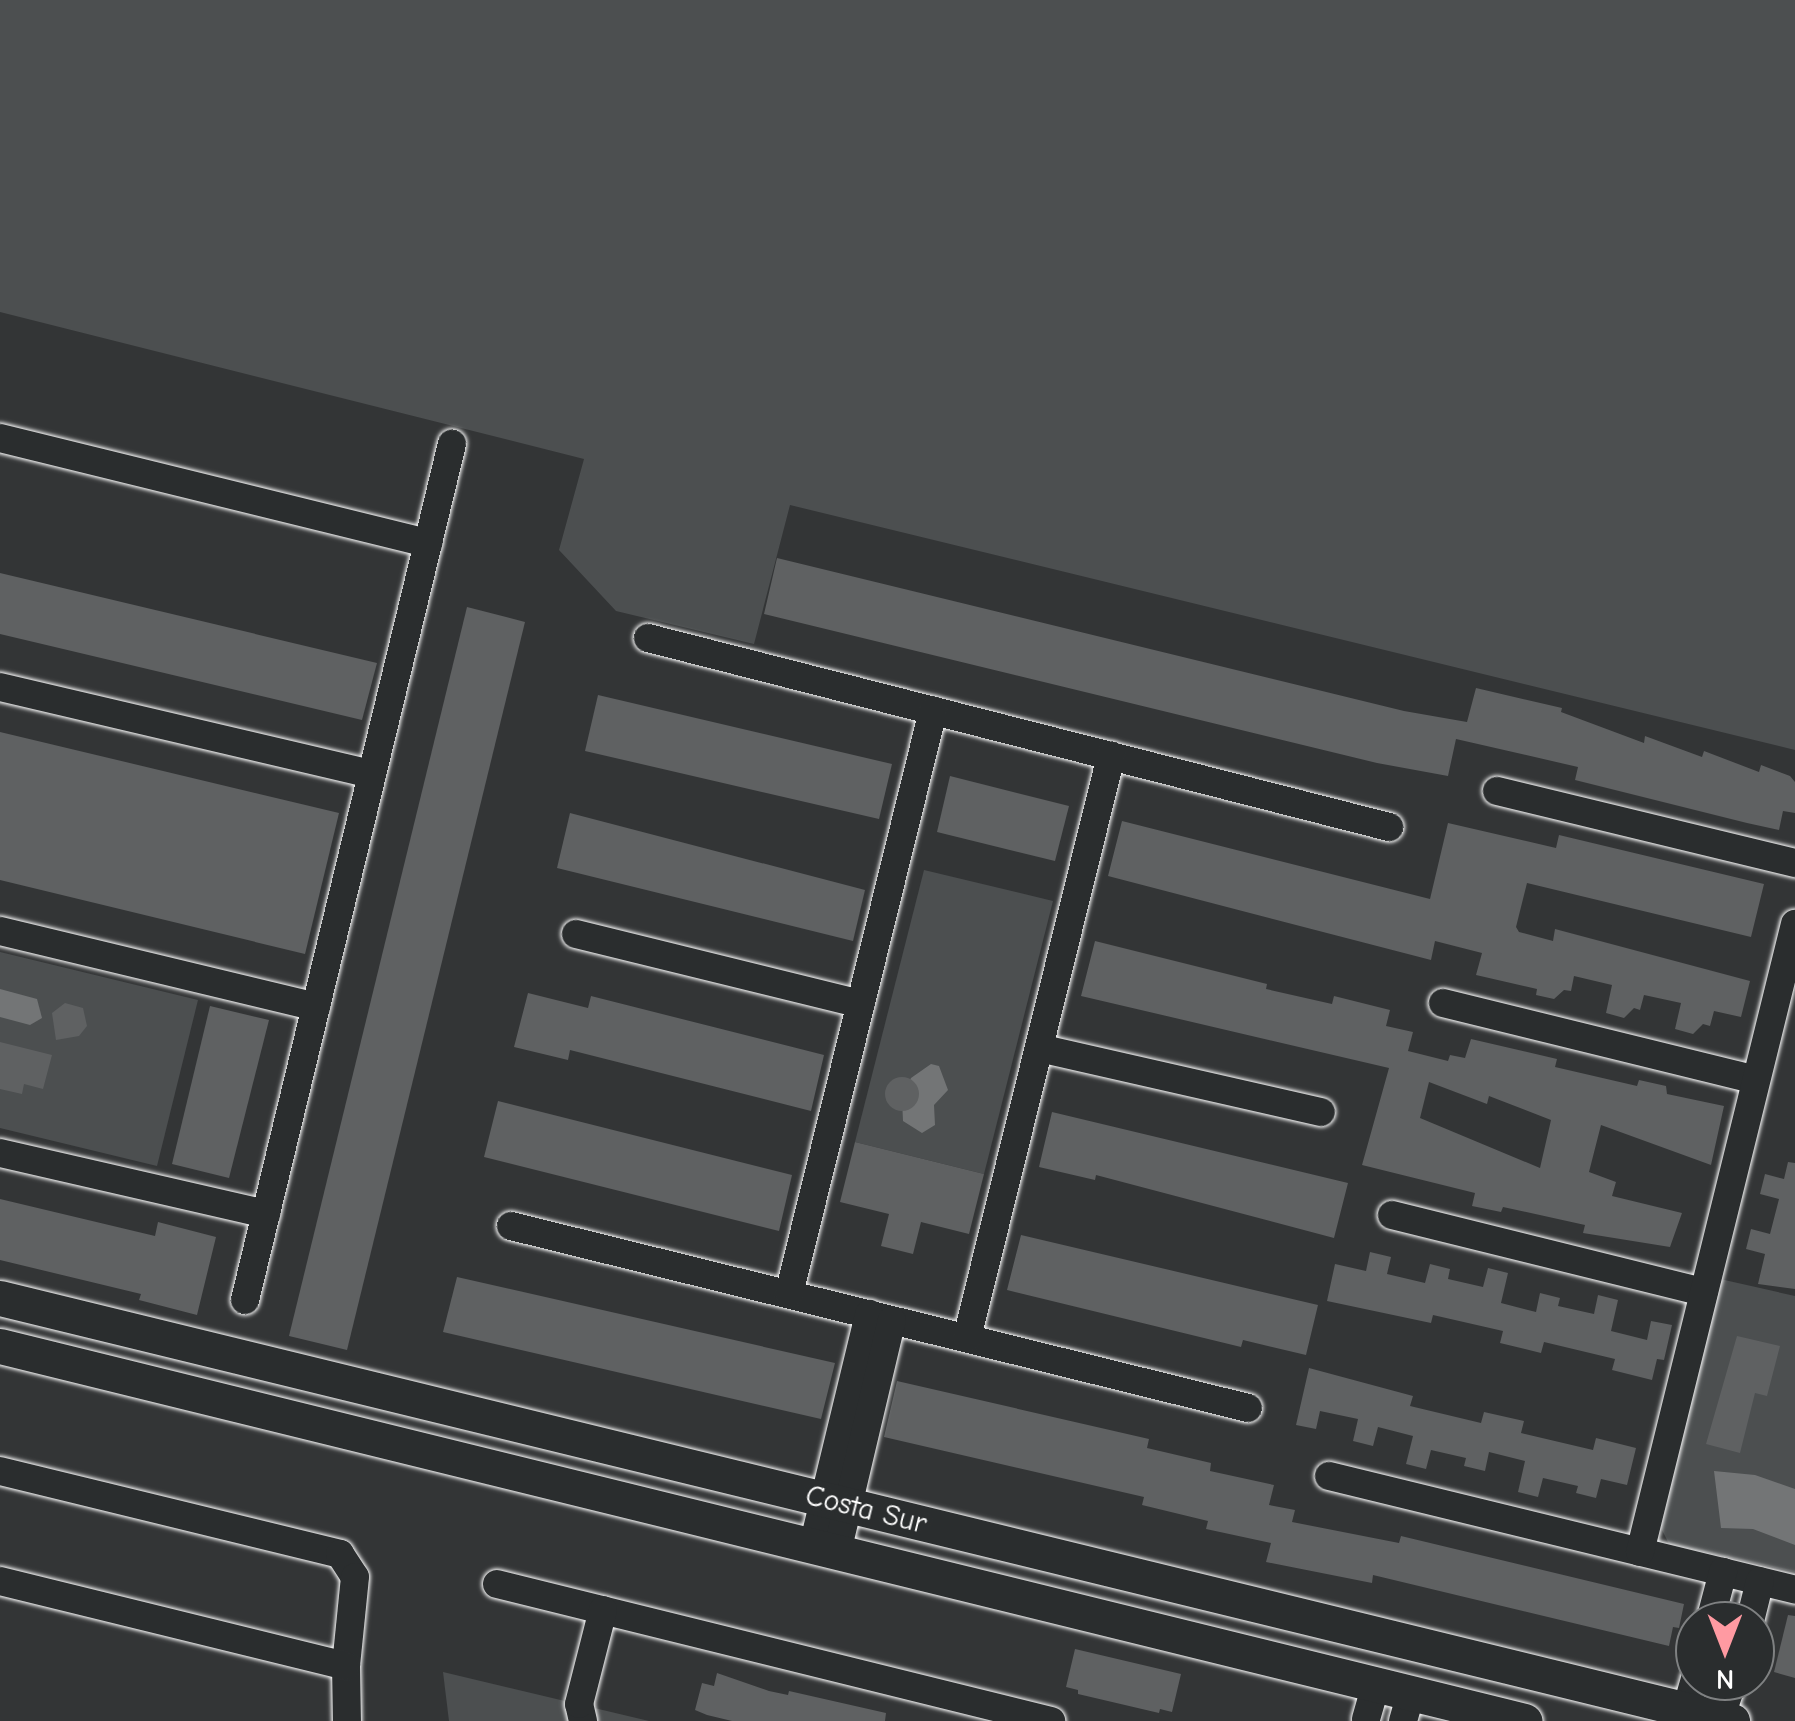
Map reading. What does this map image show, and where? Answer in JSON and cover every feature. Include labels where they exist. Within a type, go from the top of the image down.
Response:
[{"type":"street","points":[[0,438],[428,543]]},
{"type":"street","points":[[245,1300],[452,444]]},
{"type":"street","points":[[648,638],[1388,827]]},
{"type":"street","points":[[0,686],[372,774]]},
{"type":"street","points":[[789,1294],[933,710]]},
{"type":"street","points":[[967,1338],[1111,756]]},
{"type":"street","points":[[1497,791],[1795,863]]},
{"type":"street","points":[[1640,1552],[1795,924]]},
{"type":"street","points":[[0,931],[316,1007]]},
{"type":"street","points":[[576,934],[860,1004]]},
{"type":"street","points":[[1443,1003],[1756,1080]]},
{"type":"street","points":[[1039,1048],[1321,1112]]},
{"type":"street","points":[[0,1153],[266,1214]]},
{"type":"street","points":[[1392,1215],[1704,1292]]},
{"type":"street","points":[[511,1226],[1248,1408]]},
{"type":"street","name":"Costa Sur","points":[[0,1298],[1706,1712]]},
{"type":"street","points":[[825,1549],[881,1317]]},
{"type":"street","name":"Costa Sur","points":[[0,1346],[1376,1684],[1407,1707],[1525,1721]]},
{"type":"street","points":[[0,1471],[340,1554],[354,1578],[345,1721]]},
{"type":"street","points":[[1329,1476],[1795,1590]]},
{"type":"street","points":[[1715,1601],[1722,1572]]},
{"type":"street","points":[[0,1581],[346,1666]]},
{"type":"street","points":[[1755,1601],[1760,1581]]},
{"type":"street","points":[[497,1584],[1051,1721]]},
{"type":"street","points":[[583,1721],[579,1704],[603,1610]]},
{"type":"street","points":[[1366,1719],[1376,1684]]},
{"type":"shaded area","points":[[0,0],[1795,0],[1795,750],[790,505],[754,644],[616,611],[559,550],[584,459],[0,312]]},
{"type":"shaded area","points":[[924,870],[1053,901],[984,1174],[855,1142]]},
{"type":"shaded area","points":[[0,952],[198,1000],[157,1166],[0,1128]]},
{"type":"shaded area","points":[[0,989],[37,999],[42,1018],[30,1025],[0,1017]]},
{"type":"shaded area","points":[[931,1064],[939,1066],[948,1090],[934,1105],[935,1125],[922,1133],[903,1121],[902,1099],[911,1078]]},
{"type":"shaded area","points":[[1720,1279],[1795,1296],[1795,1572],[1669,1544],[1661,1528]]},
{"type":"shaded area","points":[[1714,1471],[1755,1475],[1795,1489],[1795,1545],[1753,1529],[1721,1528]]},
{"type":"shaded area","points":[[443,1672],[649,1721],[449,1721]]},
{"type":"building","points":[[777,558],[1404,711],[1467,722],[1476,688],[1562,708],[1561,712],[1644,743],[1645,736],[1702,757],[1704,751],[1759,772],[1761,765],[1790,776],[1795,782],[1795,813],[1783,811],[1779,830],[1575,780],[1578,767],[1456,739],[1448,776],[1377,763],[764,614]]},
{"type":"building","points":[[0,573],[377,663],[362,720],[0,634]]},
{"type":"building","points":[[467,607],[525,622],[347,1350],[289,1336]]},
{"type":"building","points":[[598,695],[892,764],[879,819],[585,751]]},
{"type":"building","points":[[0,732],[339,813],[305,954],[0,880]]},
{"type":"building","points":[[950,776],[1069,806],[1055,861],[937,832]]},
{"type":"building","points":[[570,813],[865,890],[853,941],[557,868]]},
{"type":"building","points":[[1122,821],[1430,899],[1448,823],[1556,848],[1559,835],[1764,884],[1751,937],[1527,883],[1516,927],[1519,932],[1553,941],[1555,929],[1750,981],[1741,1017],[1714,1011],[1710,1026],[1703,1024],[1693,1034],[1675,1029],[1681,1003],[1644,995],[1640,1010],[1634,1008],[1624,1018],[1606,1013],[1612,985],[1574,976],[1571,991],[1564,990],[1554,999],[1536,995],[1537,989],[1476,975],[1482,953],[1435,941],[1431,960],[1108,876]]},
{"type":"building","points":[[1095,941],[1267,984],[1266,989],[1332,1004],[1334,996],[1390,1010],[1386,1026],[1413,1032],[1408,1051],[1448,1061],[1450,1055],[1465,1058],[1471,1039],[1557,1059],[1555,1067],[1637,1086],[1639,1080],[1666,1086],[1667,1094],[1724,1106],[1711,1165],[1601,1125],[1589,1172],[1616,1182],[1612,1196],[1682,1213],[1670,1247],[1583,1233],[1585,1225],[1503,1207],[1501,1212],[1472,1206],[1475,1193],[1362,1165],[1389,1068],[1081,996]],"holes":[[[1429,1082],[1487,1104],[1489,1096],[1551,1120],[1540,1168],[1420,1118]]]},
{"type":"building","points":[[528,993],[588,1008],[591,996],[824,1055],[811,1111],[570,1050],[568,1060],[514,1047]]},
{"type":"building","points":[[65,1003],[83,1008],[87,1026],[79,1036],[56,1040],[52,1013]]},
{"type":"building","points":[[210,1006],[269,1020],[229,1178],[172,1164]]},
{"type":"building","points":[[0,1042],[52,1055],[43,1089],[24,1084],[22,1094],[0,1089]]},
{"type":"building","points":[[902,1077],[914,1082],[919,1094],[914,1106],[902,1111],[890,1106],[885,1094],[890,1082]]},
{"type":"building","points":[[498,1101],[792,1175],[779,1231],[484,1157]]},
{"type":"building","points":[[1052,1112],[1348,1183],[1334,1238],[1096,1175],[1095,1180],[1039,1167]]},
{"type":"building","points":[[855,1142],[984,1174],[969,1234],[921,1222],[913,1254],[881,1246],[889,1214],[840,1202]]},
{"type":"building","points":[[1788,1162],[1795,1163],[1795,1289],[1758,1284],[1765,1254],[1746,1249],[1751,1229],[1770,1234],[1779,1199],[1760,1194],[1765,1174],[1784,1179]]},
{"type":"building","points":[[0,1199],[155,1236],[158,1222],[216,1237],[197,1315],[139,1300],[141,1294],[0,1260]]},
{"type":"building","points":[[1021,1235],[1318,1305],[1306,1355],[1243,1340],[1241,1347],[1007,1290]]},
{"type":"building","points":[[1370,1252],[1391,1257],[1387,1274],[1425,1283],[1430,1264],[1450,1269],[1448,1279],[1483,1287],[1488,1268],[1508,1273],[1501,1303],[1536,1312],[1540,1293],[1560,1298],[1558,1306],[1594,1314],[1598,1295],[1618,1300],[1611,1331],[1647,1340],[1651,1321],[1672,1325],[1664,1360],[1657,1359],[1652,1380],[1612,1370],[1615,1359],[1544,1342],[1541,1353],[1500,1343],[1503,1331],[1433,1315],[1431,1323],[1327,1301],[1335,1264],[1366,1271]]},
{"type":"building","points":[[457,1277],[835,1363],[821,1419],[443,1332]]},
{"type":"building","points":[[1737,1336],[1780,1346],[1767,1396],[1755,1393],[1740,1453],[1706,1444]]},
{"type":"building","points":[[1309,1368],[1413,1396],[1410,1406],[1481,1423],[1484,1412],[1524,1421],[1521,1433],[1593,1450],[1596,1438],[1636,1448],[1627,1485],[1601,1479],[1596,1498],[1576,1493],[1578,1486],[1543,1478],[1538,1497],[1518,1492],[1525,1461],[1489,1452],[1485,1471],[1464,1466],[1466,1458],[1431,1450],[1426,1469],[1406,1464],[1413,1436],[1378,1427],[1373,1446],[1353,1441],[1358,1419],[1320,1411],[1316,1429],[1296,1425]]},
{"type":"building","points":[[897,1381],[1149,1439],[1147,1448],[1211,1463],[1210,1471],[1274,1485],[1269,1505],[1295,1510],[1292,1522],[1399,1543],[1401,1536],[1675,1602],[1675,1627],[1669,1646],[1373,1575],[1372,1583],[1266,1562],[1271,1543],[1206,1529],[1208,1521],[1142,1505],[1144,1497],[884,1437]]},
{"type":"building","points":[[1788,1615],[1795,1616],[1795,1678],[1775,1672]]},
{"type":"building","points":[[1075,1649],[1181,1674],[1172,1712],[1160,1709],[1159,1713],[1078,1694],[1078,1690],[1066,1687]]},
{"type":"building","points":[[717,1673],[769,1691],[788,1695],[789,1691],[886,1713],[885,1721],[732,1721],[707,1715],[695,1710],[702,1683],[714,1686]]}]
